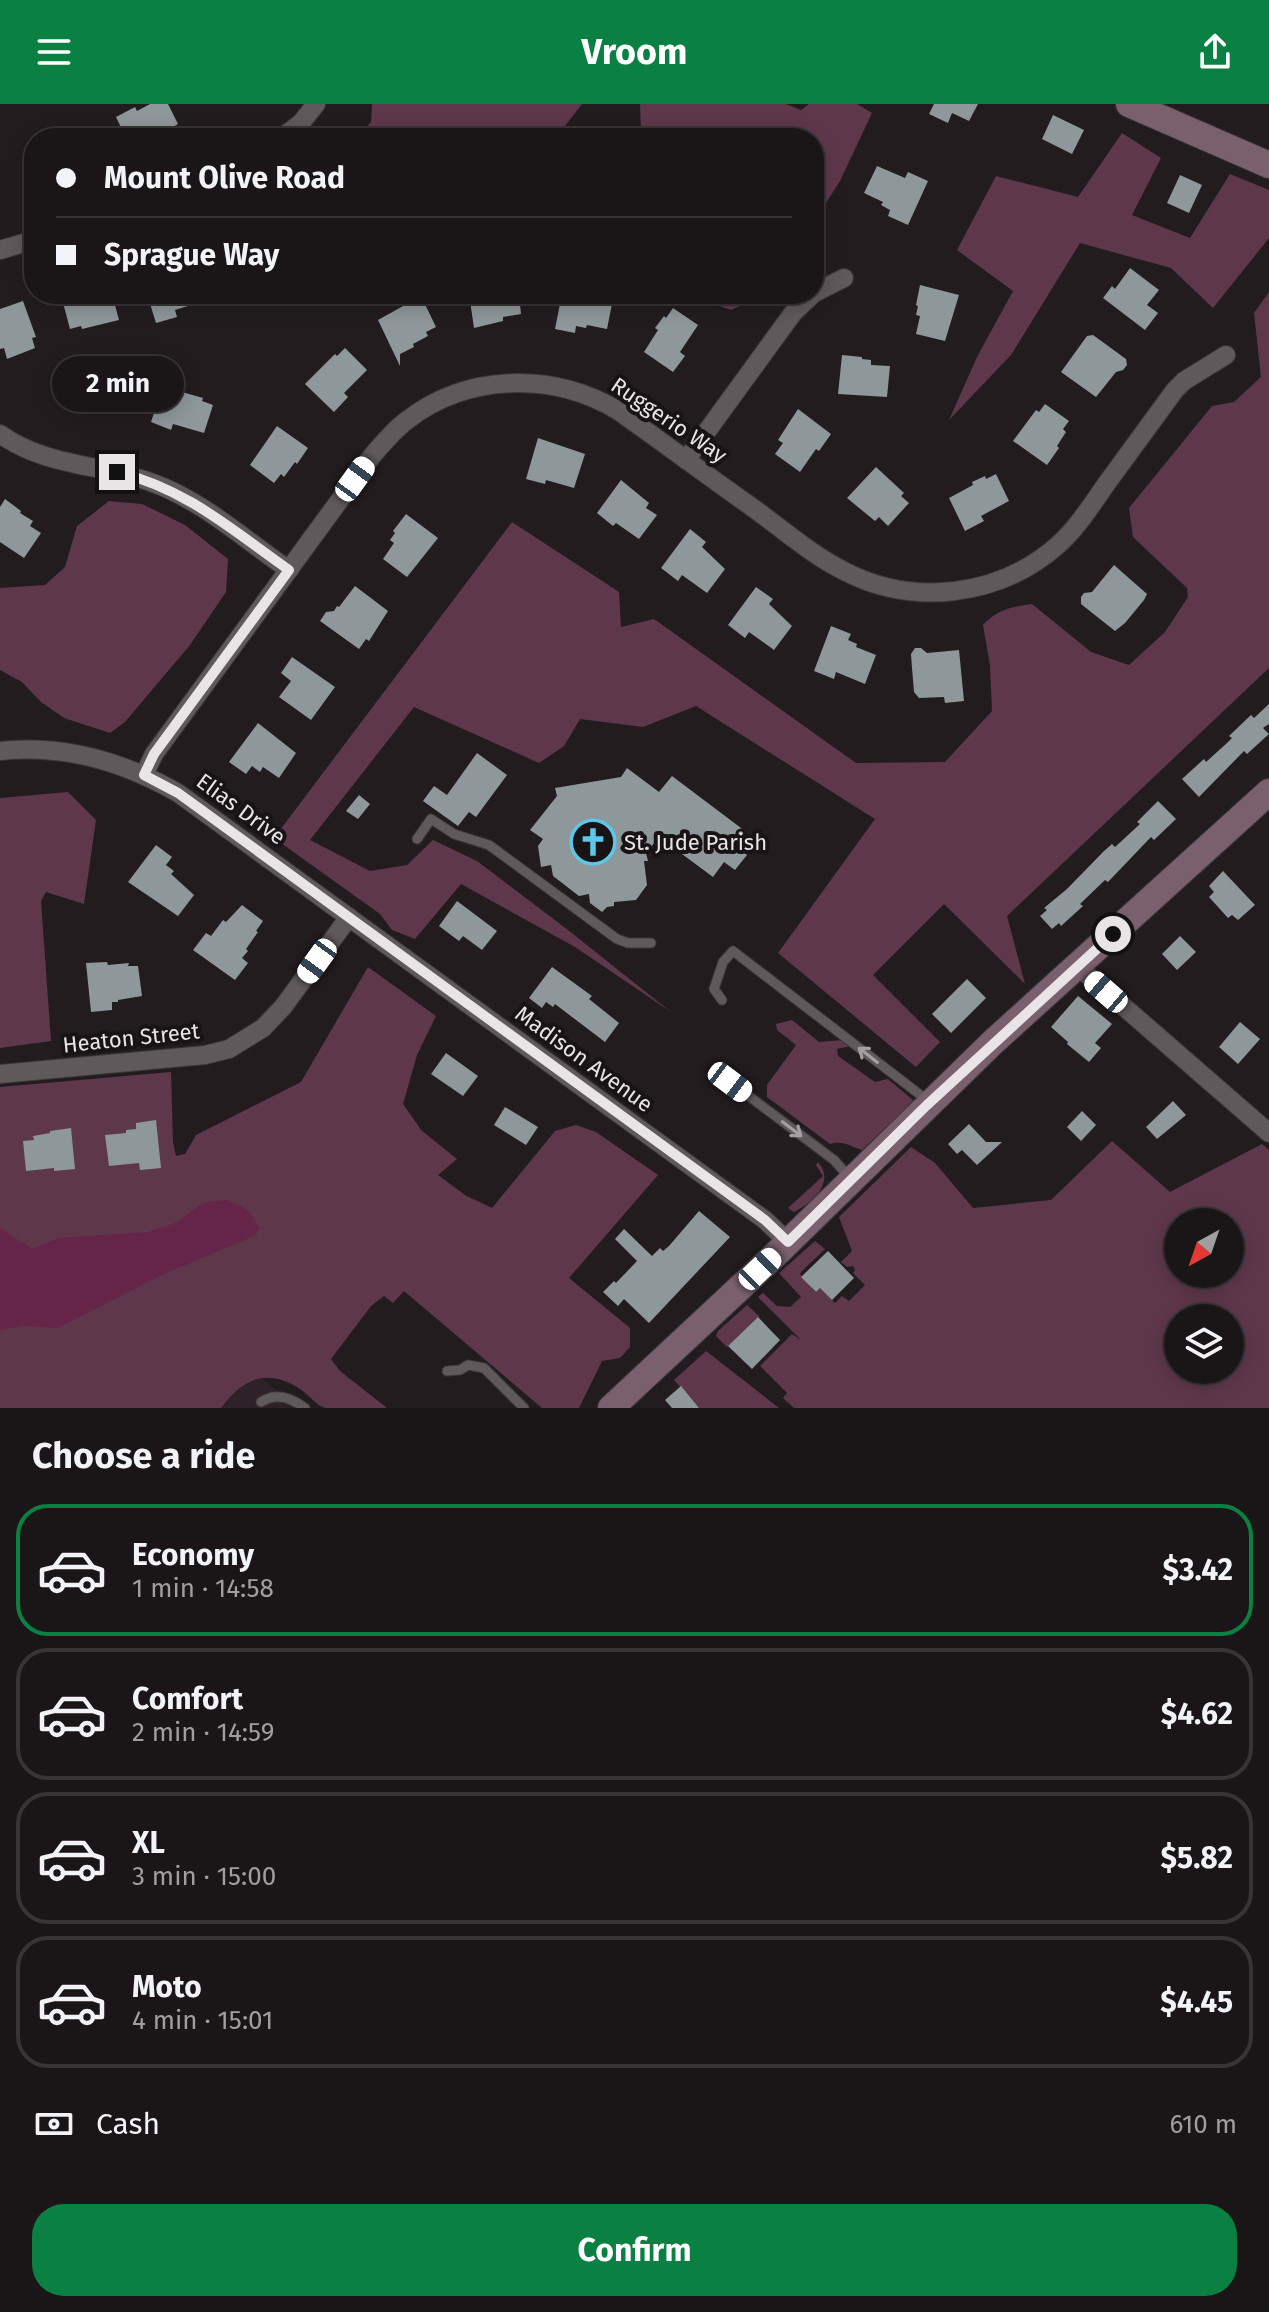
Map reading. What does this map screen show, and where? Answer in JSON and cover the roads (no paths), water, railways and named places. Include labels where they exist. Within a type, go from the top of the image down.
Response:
[{"type":"main road","points":[[1129,104],[1269,165]]},
{"type":"main road","points":[[611,1408],[788,1242],[929,1103],[1269,792]]},
{"type":"street","points":[[294,128],[316,104]]},
{"type":"street","points":[[0,250],[24,243]]},
{"type":"street","points":[[824,288],[844,278]]},
{"type":"street","points":[[686,460],[802,304]]},
{"type":"street","name":"Ruggerio Way","points":[[144,775],[154,754],[388,437],[431,404],[458,393],[507,382],[564,387],[580,392],[617,410],[818,555],[856,577],[911,592],[939,593],[965,590],[1010,576],[1039,560],[1059,544],[1078,523],[1175,390],[1226,355]]},
{"type":"street","points":[[0,434],[37,454],[62,463],[130,475],[180,495],[289,570]]},
{"type":"street","name":"Elias Drive","points":[[0,751],[43,750],[82,755],[144,775],[178,793],[349,917]]},
{"type":"street","name":"Heaton Street","points":[[0,1074],[205,1055],[229,1049],[253,1036],[273,1018],[349,917]]},
{"type":"street","name":"Madison Avenue","points":[[349,917],[765,1220],[788,1242]]},
{"type":"street","points":[[1077,966],[1269,1133]]},
{"type":"lane","points":[[417,839],[431,819],[454,834],[489,845],[613,937],[625,942],[651,943]]},
{"type":"lane","points":[[722,1000],[714,989],[723,962],[733,951],[929,1103]]},
{"type":"lane","points":[[730,1082],[834,1160],[852,1179]]},
{"type":"lane","points":[[447,1371],[460,1370],[468,1365],[484,1368],[524,1408]]},
{"type":"lane","points":[[261,1402],[275,1396],[283,1397],[305,1408]]},
{"type":"place","name":"St. Jude Parish","points":[[593,842]]}]
